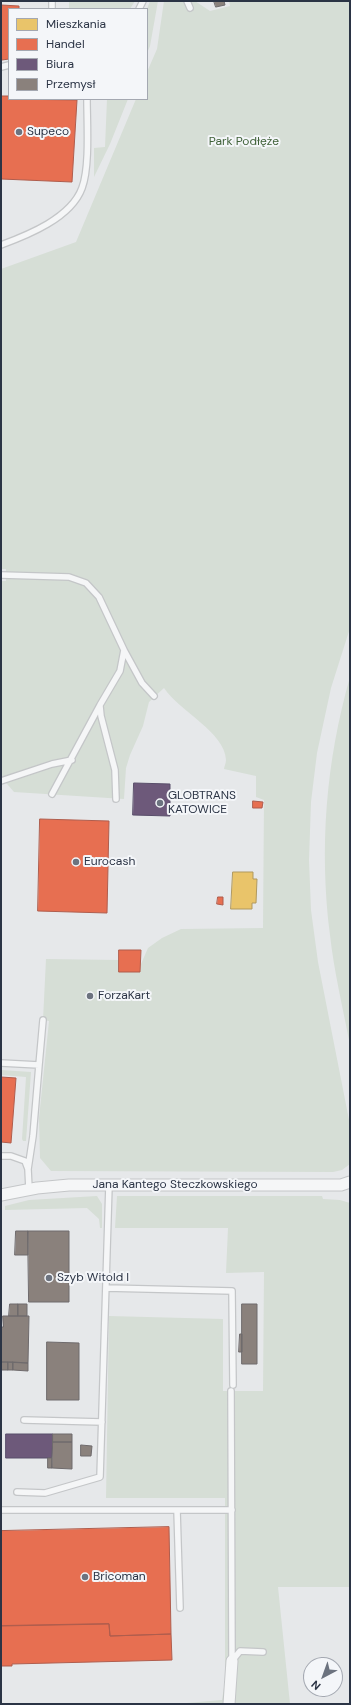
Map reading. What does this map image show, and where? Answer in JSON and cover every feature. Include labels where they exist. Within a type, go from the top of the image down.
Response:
[{"type":"street","name":"Jana Kantego Steczkowskiego","points":[[1,1195],[29,1189],[70,1185],[341,1185],[350,1182]]},
{"type":"street","points":[[229,1704],[232,1661]]},
{"type":"lane","points":[[187,1],[190,8]]},
{"type":"lane","points":[[1,245],[31,233],[51,222],[72,205],[82,189],[86,172],[87,100]]},
{"type":"lane","points":[[1,575],[69,577],[86,583],[99,597],[124,650],[142,683],[154,696]]},
{"type":"lane","points":[[52,794],[120,671],[124,650]]},
{"type":"lane","points":[[100,705],[100,716],[116,770],[116,799]]},
{"type":"lane","points":[[1,781],[52,764],[72,760]]},
{"type":"lane","points":[[29,1189],[28,1169],[33,1136],[43,1020]]},
{"type":"lane","points":[[1,1063],[39,1065]]},
{"type":"lane","points":[[1,1156],[11,1156],[22,1159],[25,1161],[28,1169]]},
{"type":"lane","points":[[17,1492],[45,1492],[100,1477],[109,1185]]},
{"type":"lane","points":[[106,1288],[232,1291],[232,1661]]},
{"type":"lane","points":[[24,1420],[102,1422]]},
{"type":"lane","points":[[1,1510],[232,1510]]},
{"type":"lane","points":[[177,1510],[180,1608]]},
{"type":"lane","points":[[232,1661],[240,1651],[263,1652]]},
{"type":"green space","points":[[69,1],[135,1],[131,8],[69,8]]},
{"type":"green space","points":[[150,1],[158,1],[148,51],[148,8]]},
{"type":"green space","name":"Park Podłęże","points":[[164,1],[195,1],[210,11],[230,6],[229,1],[350,1],[350,628],[331,688],[317,753],[311,802],[309,860],[311,910],[318,962],[350,1125],[350,1164],[342,1170],[333,1172],[51,1171],[40,1158],[39,1118],[49,1021],[43,1020],[46,959],[119,960],[119,972],[140,972],[141,964],[148,948],[162,938],[181,929],[263,928],[264,800],[256,797],[256,776],[224,769],[226,760],[224,750],[218,740],[210,731],[171,697],[164,688],[149,702],[143,726],[126,768],[124,799],[14,792],[1,777],[1,581],[6,581],[6,569],[1,569],[1,269],[76,242],[136,100],[148,100],[148,70],[157,49]]},
{"type":"green space","points":[[107,100],[128,100],[110,144],[94,177],[94,148],[105,147]]},
{"type":"green space","points":[[350,677],[350,1045],[332,949],[325,870],[325,837],[330,773],[335,741]]},
{"type":"green space","points":[[1,1070],[31,1072],[26,1141],[23,1141],[22,1139],[26,1077],[1,1075]]},
{"type":"green space","points":[[97,1196],[102,1204],[102,1228],[100,1228],[99,1219],[87,1208],[5,1210],[5,1206],[29,1200]]},
{"type":"green space","points":[[117,1196],[322,1196],[323,1199],[340,1200],[350,1203],[350,1587],[278,1587],[290,1704],[175,1704],[222,1700],[225,1681],[225,1498],[106,1498],[109,1316],[223,1319],[223,1391],[263,1391],[264,1272],[226,1273],[228,1228],[115,1228]]},
{"type":"building: Mieszkania","points":[[233,872],[253,872],[253,879],[257,879],[256,903],[252,903],[252,909],[231,909]]},
{"type":"building: Handel","points":[[1,5],[19,6],[19,8],[8,8],[8,59],[2,60]]},
{"type":"building: Handel","points":[[1,96],[8,96],[8,100],[77,100],[72,182],[1,179]]},
{"type":"building: Handel","points":[[253,801],[263,802],[262,808],[253,808]]},
{"type":"building: Handel","points":[[40,819],[109,821],[107,913],[38,911]]},
{"type":"building: Handel","points":[[218,897],[223,897],[223,905],[217,904]]},
{"type":"building: Handel","points":[[119,950],[141,950],[140,972],[119,972]]},
{"type":"building: Handel","points":[[1,1077],[16,1078],[11,1143],[1,1142]]},
{"type":"building: Handel","name":"Bricoman","points":[[169,1527],[171,1634],[110,1636],[109,1624],[1,1626],[1,1531]]},
{"type":"building: Handel","points":[[109,1624],[110,1636],[171,1634],[172,1660],[12,1664],[12,1666],[1,1665],[1,1626]]},
{"type":"building: Biura","points":[[134,783],[170,784],[170,816],[133,815]]},
{"type":"building: Biura","points":[[6,1434],[53,1434],[52,1458],[6,1458]]},
{"type":"building: Przemysł","points":[[214,1],[224,1],[225,5],[216,7]]},
{"type":"building: Przemysł","points":[[16,1231],[28,1231],[28,1255],[15,1255]]},
{"type":"building: Przemysł","name":"Szyb Witold I","points":[[28,1231],[69,1231],[69,1302],[29,1302]]},
{"type":"building: Przemysł","points":[[10,1304],[18,1304],[18,1316],[9,1316]]},
{"type":"building: Przemysł","points":[[18,1304],[27,1304],[27,1316],[18,1316]]},
{"type":"building: Przemysł","points":[[242,1304],[257,1304],[257,1364],[242,1364]]},
{"type":"building: Przemysł","points":[[3,1316],[29,1316],[28,1363],[1,1362],[1,1327],[3,1327]]},
{"type":"building: Przemysł","points":[[240,1334],[242,1334],[242,1352],[239,1352]]},
{"type":"building: Przemysł","points":[[47,1342],[79,1343],[79,1400],[47,1400]]},
{"type":"building: Przemysł","points":[[1,1362],[8,1362],[8,1370],[1,1370]]},
{"type":"building: Przemysł","points":[[8,1362],[13,1362],[13,1370],[8,1370]]},
{"type":"building: Przemysł","points":[[13,1362],[28,1363],[28,1371],[13,1370]]},
{"type":"building: Przemysł","points":[[53,1434],[72,1434],[72,1442],[53,1442]]},
{"type":"building: Przemysł","points":[[53,1442],[72,1442],[72,1469],[52,1468]]},
{"type":"building: Przemysł","points":[[81,1445],[92,1446],[91,1456],[81,1456]]},
{"type":"building: Przemysł","points":[[48,1458],[52,1458],[52,1468],[48,1468]]},
{"type":"place","name":"Supeco","points":[[19,132]]},
{"type":"place","name":"GLOBTRANS KATOWICE","points":[[160,803]]},
{"type":"place","name":"Eurocash","points":[[76,862]]},
{"type":"place","name":"ForzaKart","points":[[90,996]]},
{"type":"place","name":"Szyb Witold I","points":[[49,1278]]},
{"type":"place","name":"Bricoman","points":[[85,1577]]}]
